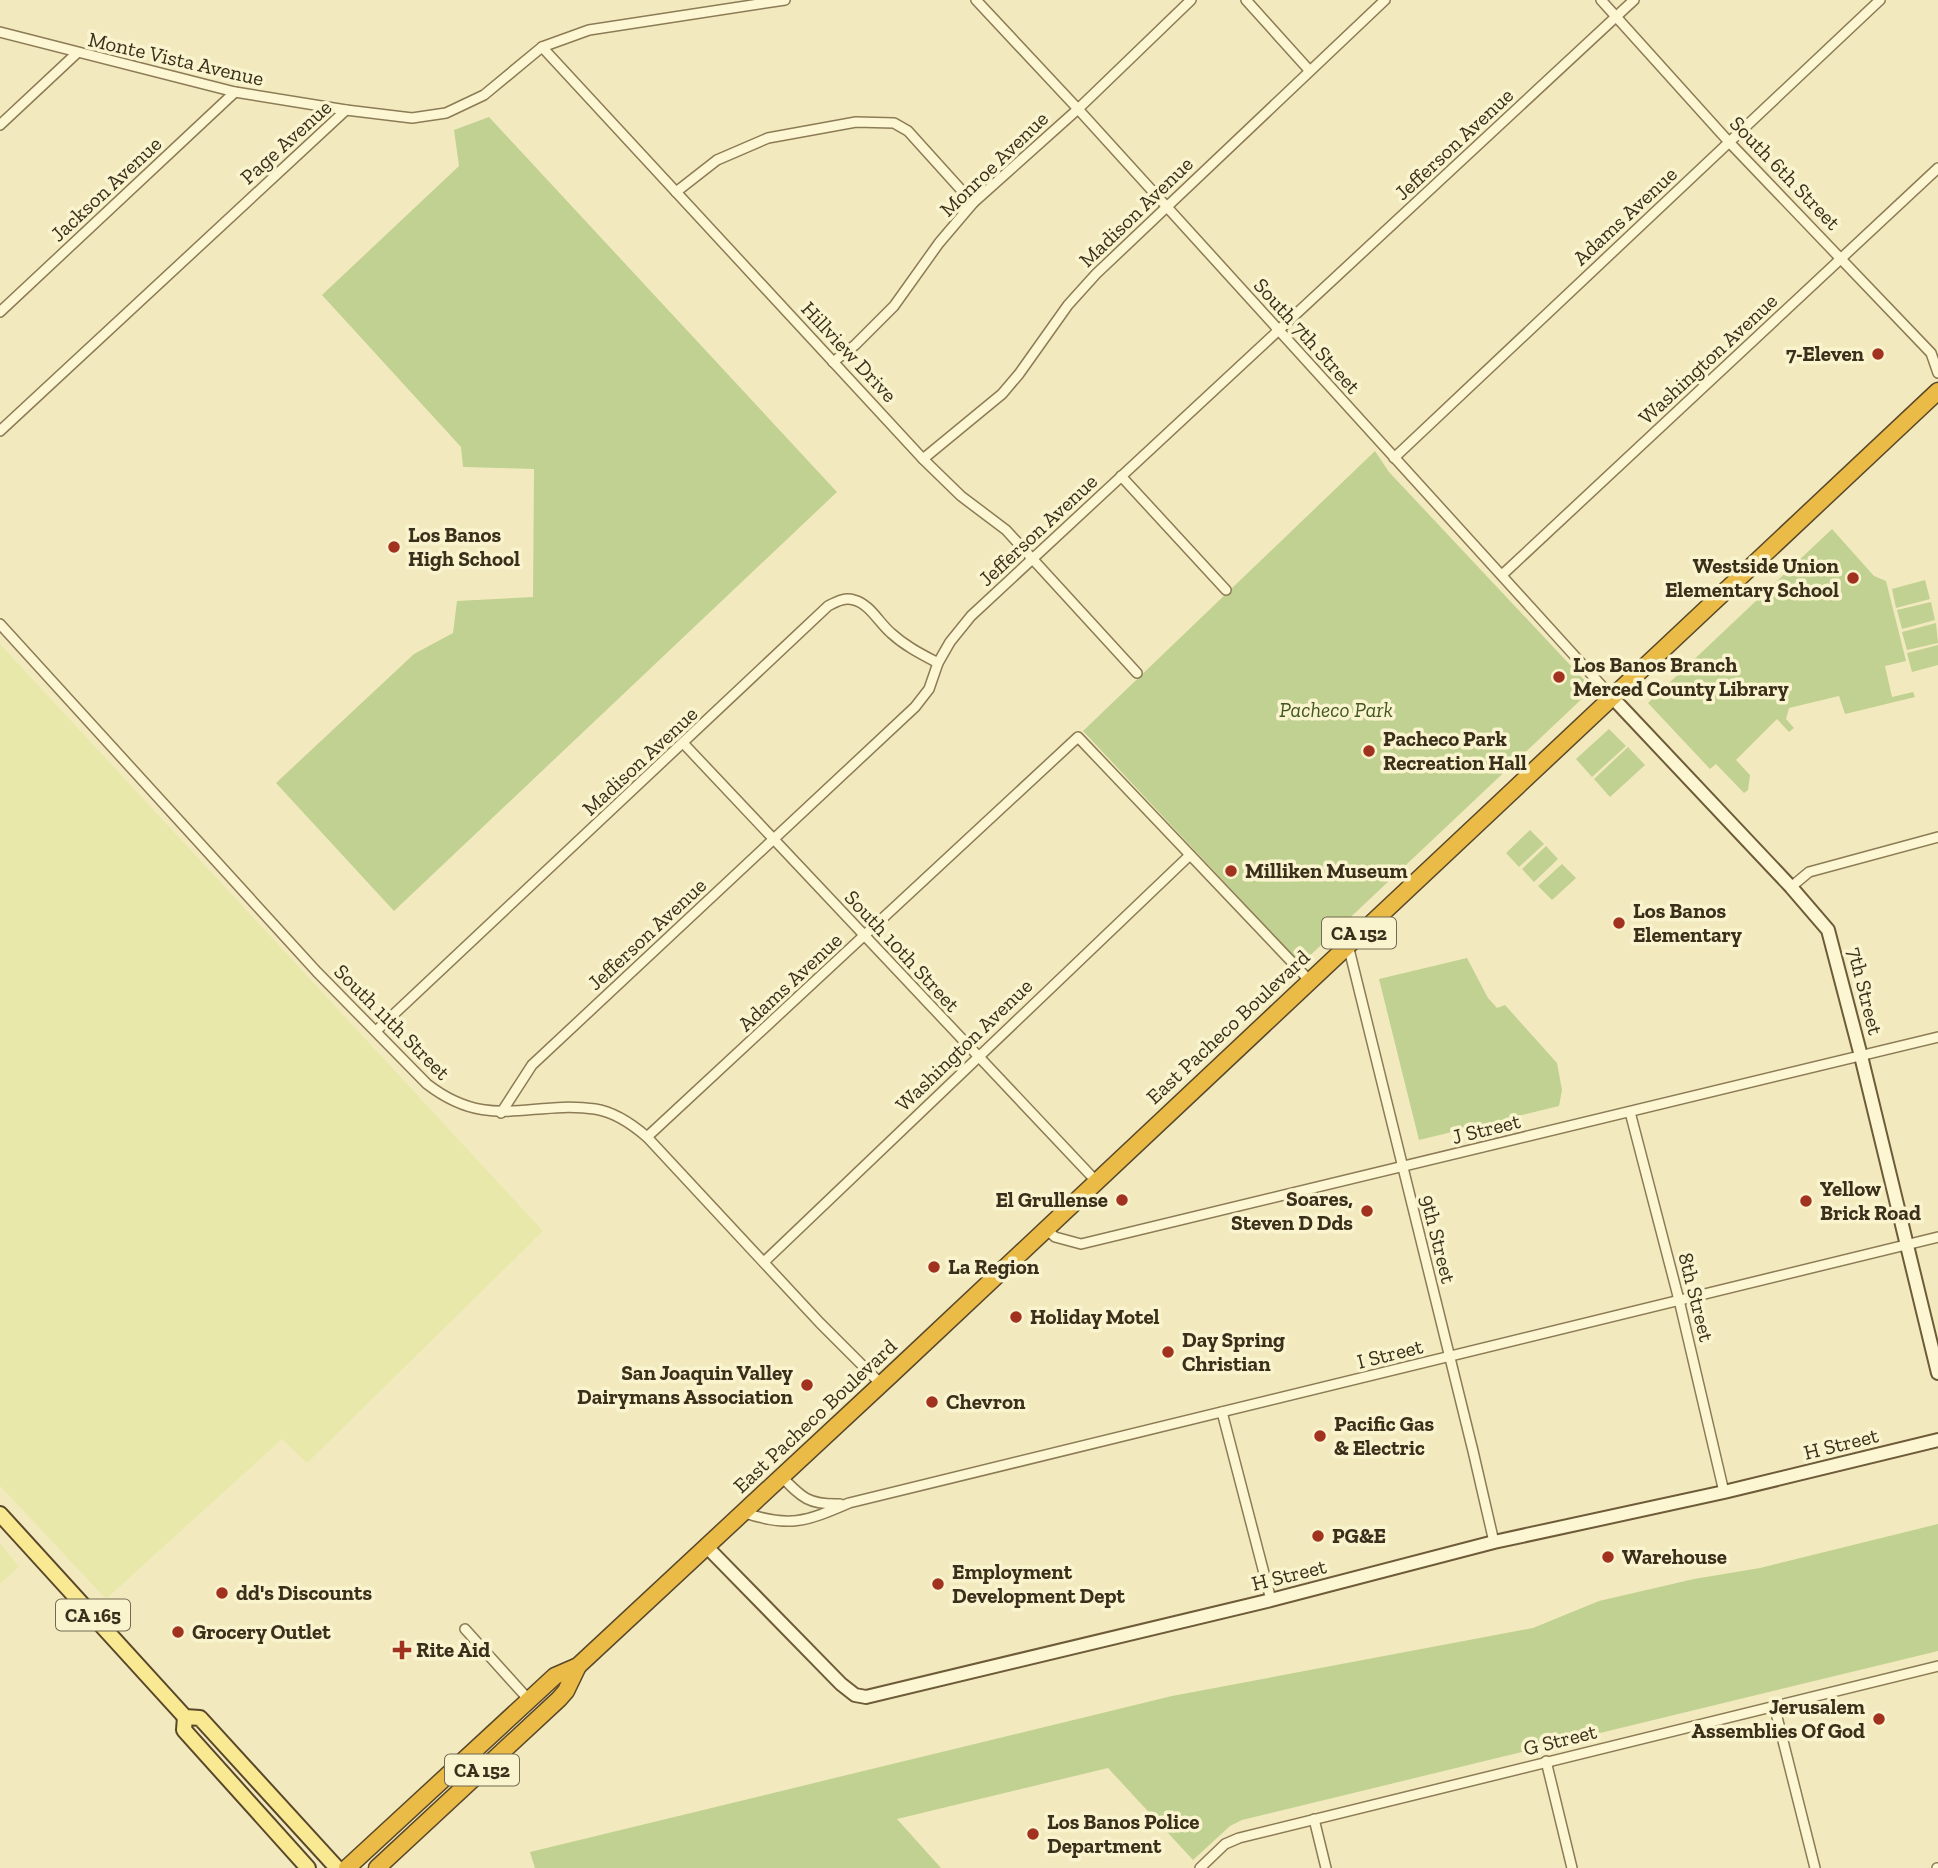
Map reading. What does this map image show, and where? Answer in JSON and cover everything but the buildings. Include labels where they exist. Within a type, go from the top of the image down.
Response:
[{"type":"highway","name":"East Pacheco Boulevard","points":[[347,1868],[555,1676],[578,1666],[1938,391]]},
{"type":"highway","name":"East Pacheco Boulevard","points":[[377,1868],[566,1691],[578,1666]]},
{"type":"highway","points":[[482,1769],[491,1751],[529,1710],[529,1700]]},
{"type":"main road","name":"CA 165","points":[[0,1514],[185,1717],[200,1718],[337,1868]]},
{"type":"main road","name":"CA 165","points":[[185,1717],[184,1730],[308,1868]]},
{"type":"street","name":"Page Avenue","points":[[0,431],[346,110],[412,118],[446,113],[484,95],[542,47],[589,30],[785,0]]},
{"type":"street","name":"South 7th Street","points":[[976,0],[1078,108],[1611,696]]},
{"type":"street","name":"Monroe Avenue","points":[[834,362],[894,306],[939,243],[973,203],[1191,0]]},
{"type":"street","points":[[1246,0],[1309,71]]},
{"type":"street","name":"Madison Avenue","points":[[923,459],[1002,394],[1069,305],[1096,274],[1385,0]]},
{"type":"street","name":"South 6th Street","points":[[1601,0],[1729,142],[1931,353],[1938,373]]},
{"type":"street","name":"Jefferson Avenue","points":[[501,1113],[532,1065],[915,708],[929,689],[938,663],[950,642],[971,616],[1634,0]]},
{"type":"street","name":"Adams Avenue","points":[[1394,458],[1880,0]]},
{"type":"street","name":"Monte Vista Avenue","points":[[0,32],[235,92],[346,110]]},
{"type":"street","name":"Hillview Drive","points":[[542,47],[923,459],[961,496],[1006,530],[1137,673]]},
{"type":"street","points":[[0,125],[77,53]]},
{"type":"street","name":"Jackson Avenue","points":[[0,312],[235,92]]},
{"type":"street","points":[[676,192],[717,160],[768,138],[856,122],[894,122],[908,131],[973,203]]},
{"type":"street","name":"Washington Avenue","points":[[1502,575],[1938,168]]},
{"type":"street","points":[[1121,476],[1226,590]]},
{"type":"street","name":"Madison Avenue","points":[[376,1031],[828,606],[844,599],[856,600],[870,610],[896,638],[912,650],[938,663]]},
{"type":"street","name":"South 11th Street","points":[[0,624],[317,972],[427,1084],[460,1105],[501,1113],[593,1109],[616,1116],[647,1137],[881,1384]]},
{"type":"street","name":"7th Street","points":[[1611,696],[1791,887],[1828,930],[1938,1373]]},
{"type":"street","name":"Adams Avenue","points":[[647,1137],[1078,737],[1190,855]]},
{"type":"street","name":"South 10th Street","points":[[684,744],[1096,1181]]},
{"type":"street","points":[[1791,887],[1809,872],[1938,836]]},
{"type":"street","points":[[1190,855],[1309,980]]},
{"type":"street","name":"Washington Avenue","points":[[764,1262],[1190,855]]},
{"type":"street","name":"9th Street","points":[[1348,943],[1494,1542]]},
{"type":"street","name":"J Street","points":[[1046,1229],[1055,1237],[1081,1244],[1938,1037]]},
{"type":"street","name":"8th Street","points":[[1630,1112],[1679,1300],[1724,1492]]},
{"type":"street","name":"I Street","points":[[742,1512],[779,1522],[815,1518],[849,1503],[1938,1237]]},
{"type":"street","points":[[1222,1412],[1271,1600]]},
{"type":"street","name":"H Street","points":[[706,1546],[841,1684],[855,1695],[866,1697],[1271,1600],[1494,1542],[1724,1492],[1938,1440]]},
{"type":"street","name":"I Street","points":[[781,1476],[809,1501],[820,1504],[849,1503]]},
{"type":"street","points":[[465,1629],[529,1700]]},
{"type":"street","name":"G Street","points":[[1200,1868],[1225,1844],[1239,1838],[1938,1666]]},
{"type":"street","points":[[1774,1705],[1815,1868]]},
{"type":"street","points":[[1546,1761],[1572,1868]]},
{"type":"street","points":[[1314,1819],[1326,1868]]},
{"type":"green space","points":[[489,117],[837,492],[394,911],[276,783],[414,654],[453,633],[457,601],[533,597],[534,469],[463,467],[461,447],[322,295],[459,166],[454,130]]},
{"type":"green space","name":"Pacheco Park","points":[[1375,451],[1389,472],[1587,683],[1587,694],[1301,964],[1083,731]]},
{"type":"green space","points":[[1832,529],[1874,576],[1886,581],[1906,661],[1885,666],[1892,697],[1913,692],[1915,697],[1845,714],[1839,696],[1789,708],[1786,719],[1794,728],[1789,732],[1777,719],[1736,760],[1750,775],[1748,790],[1744,793],[1716,764],[1710,769],[1648,703]]},
{"type":"green space","points":[[1925,580],[1930,599],[1896,608],[1892,589]]},
{"type":"green space","points":[[1931,602],[1935,620],[1902,629],[1897,610]]},
{"type":"green space","points":[[1936,623],[1938,643],[1907,650],[1902,632]]},
{"type":"green space","points":[[0,644],[543,1231],[307,1463],[282,1439],[106,1599],[0,1486]]},
{"type":"green space","points":[[1938,645],[1938,665],[1912,672],[1907,653]]},
{"type":"green space","points":[[1609,729],[1626,746],[1592,777],[1576,759]]},
{"type":"green space","points":[[1628,747],[1645,765],[1610,797],[1594,779]]},
{"type":"green space","points":[[1530,830],[1544,844],[1519,867],[1506,853]]},
{"type":"green space","points":[[1546,846],[1558,859],[1534,882],[1522,869]]},
{"type":"green space","points":[[1562,864],[1576,878],[1552,900],[1538,886]]},
{"type":"green space","points":[[1467,958],[1488,998],[1497,1008],[1505,1005],[1557,1063],[1562,1090],[1559,1106],[1419,1140],[1379,979]]},
{"type":"green space","points":[[1938,1524],[1938,1651],[1242,1820],[1230,1826],[1193,1860],[1108,1768],[897,1819],[941,1868],[535,1868],[530,1852],[1172,1696],[1533,1628],[1599,1601],[1694,1579],[1760,1568]]},
{"type":"green space","points":[[0,1543],[19,1567],[0,1584]]},
{"type":"place","name":"7-Eleven","points":[[1878,354]]},
{"type":"place","name":"Los Banos High School","points":[[394,547]]},
{"type":"place","name":"Westside Union Elementary School","points":[[1853,578]]},
{"type":"place","name":"Los Banos Branch Merced County Library","points":[[1559,677]]},
{"type":"place","name":"Pacheco Park Recreation Hall","points":[[1369,751]]},
{"type":"place","name":"Milliken Museum","points":[[1231,871]]},
{"type":"place","name":"Los Banos Elementary","points":[[1619,923]]},
{"type":"place","name":"El Grullense","points":[[1122,1200]]},
{"type":"place","name":"Yellow Brick Road","points":[[1806,1201]]},
{"type":"place","name":"Soares, Steven D Dds","points":[[1367,1211]]},
{"type":"place","name":"La Region","points":[[934,1267]]},
{"type":"place","name":"Holiday Motel","points":[[1016,1317]]},
{"type":"place","name":"Day Spring Christian","points":[[1168,1352]]},
{"type":"place","name":"San Joaquin Valley Dairymans Association","points":[[807,1385]]},
{"type":"place","name":"Chevron","points":[[932,1402]]},
{"type":"place","name":"Pacific Gas & Electric","points":[[1320,1436]]},
{"type":"place","name":"PG&E","points":[[1318,1536]]},
{"type":"place","name":"Warehouse","points":[[1608,1557]]},
{"type":"place","name":"Employment Development Dept","points":[[938,1584]]},
{"type":"place","name":"dd's Discounts","points":[[222,1593]]},
{"type":"place","name":"Grocery Outlet","points":[[178,1632]]},
{"type":"place","name":"Rite Aid","points":[[402,1650]]},
{"type":"place","name":"Jerusalem Assemblies Of God","points":[[1879,1719]]},
{"type":"place","name":"Los Banos Police Department","points":[[1033,1834]]}]
